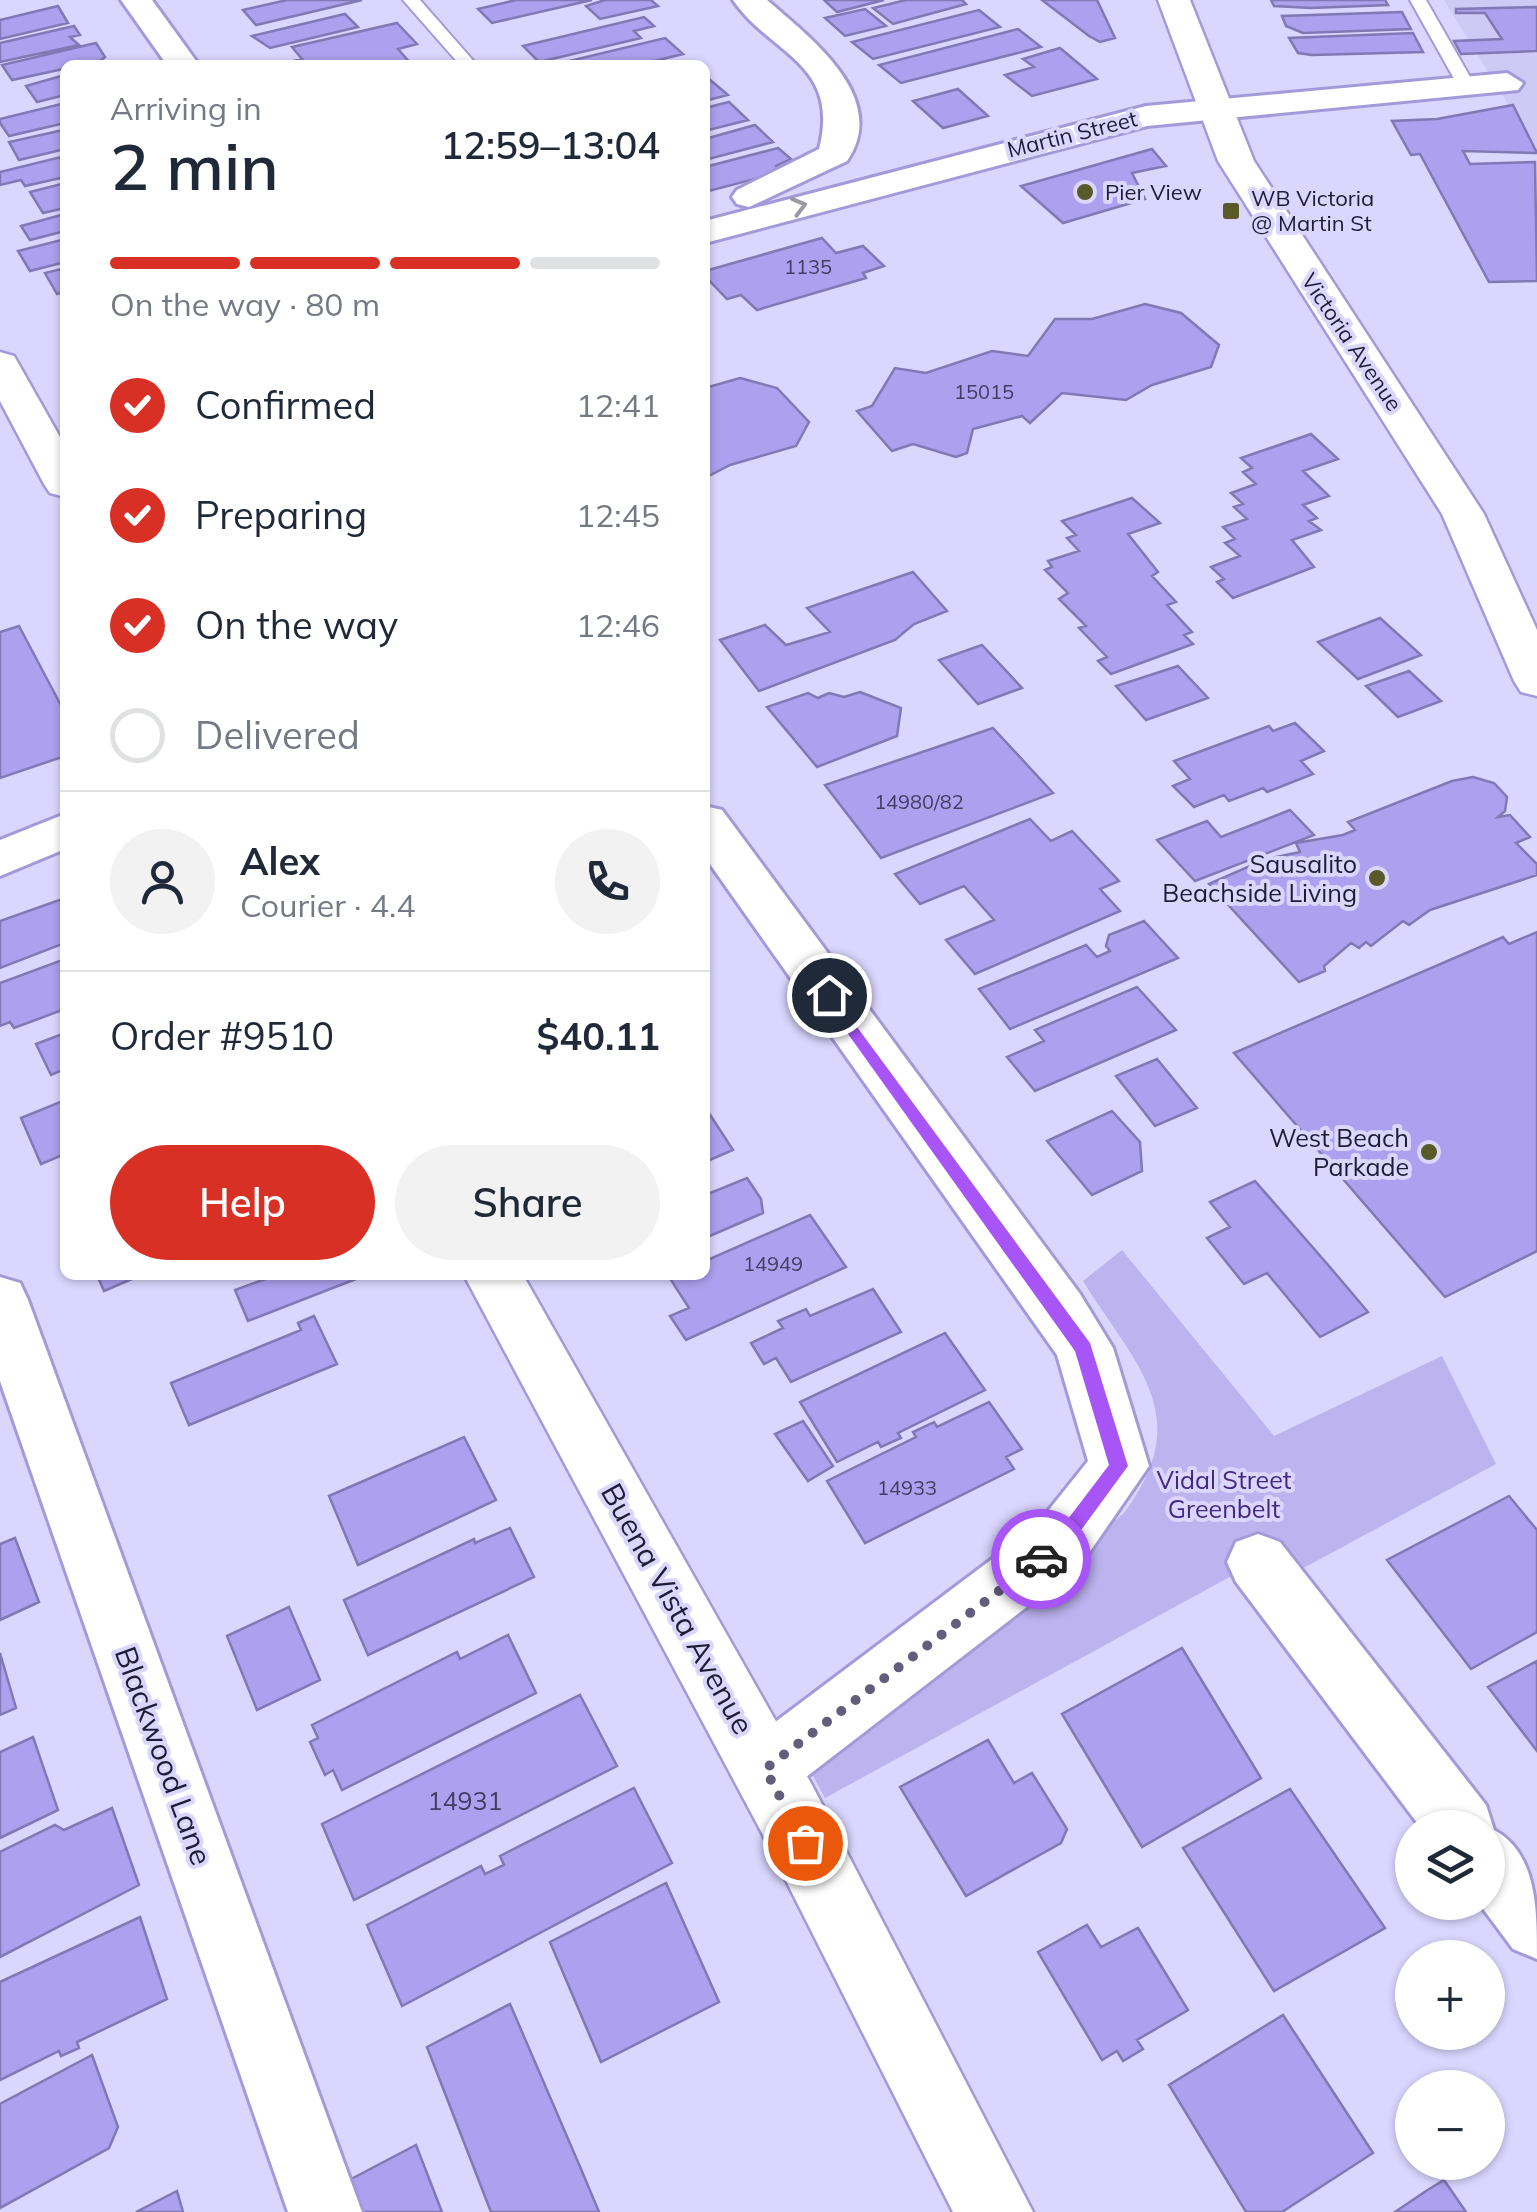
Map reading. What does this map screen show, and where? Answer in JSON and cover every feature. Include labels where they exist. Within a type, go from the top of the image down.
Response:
[{"type":"street","points":[[136,0],[179,60]]},
{"type":"street","points":[[710,221],[760,190],[835,154],[845,127],[843,102],[814,61],[748,0]]},
{"type":"street","name":"Victoria Avenue","points":[[1174,0],[1236,161],[1463,514],[1537,681]]},
{"type":"street","name":"Martin Street","points":[[710,231],[1102,124],[1215,109],[1507,83]]},
{"type":"street","points":[[4,380],[60,475]]},
{"type":"street","points":[[710,829],[1084,1348],[1119,1466],[1058,1546],[765,1769]]},
{"type":"street","points":[[0,859],[60,832]]},
{"type":"street","name":"Buena Vista Avenue","points":[[496,1280],[765,1769],[994,2212]]},
{"type":"street","name":"Blackwood Lane","points":[[0,1300],[326,2212]]},
{"type":"street","points":[[1258,1562],[1448,1810]]},
{"type":"street","points":[[1505,1883],[1537,1925]]},
{"type":"lane","points":[[411,0],[465,60]]},
{"type":"lane","points":[[1418,0],[1468,89]]},
{"type":"shaded area","points":[[1444,0],[1537,0],[1537,151]]},
{"type":"green space","name":"Vidal Street Greenbelt","points":[[1122,1250],[1274,1436],[1442,1356],[1496,1464],[1274,1584],[1257,1562],[825,1798],[807,1765],[909,1694],[1124,1513],[1145,1478],[1156,1447],[1157,1419],[1150,1392],[1138,1365],[1083,1281]]},
{"type":"building","points":[[287,0],[362,0],[256,25],[243,10]]},
{"type":"building","points":[[516,0],[592,0],[492,23],[478,9]]},
{"type":"building","points":[[605,0],[651,0],[658,6],[600,19],[586,6]]},
{"type":"building","points":[[884,0],[837,12],[825,1]]},
{"type":"building","points":[[906,0],[962,0],[966,4],[893,24],[873,8]]},
{"type":"building","points":[[1042,0],[1097,0],[1115,38],[1100,42]]},
{"type":"building","points":[[1271,0],[1385,0],[1388,5],[1311,8],[1274,6]]},
{"type":"building","points":[[58,6],[68,23],[0,39],[0,20]]},
{"type":"building","points":[[1537,7],[1537,51],[1461,54],[1454,41],[1502,39],[1485,13],[1456,13],[1456,9]]},
{"type":"building","points":[[865,9],[886,26],[845,36],[825,18]]},
{"type":"building","points":[[979,10],[1000,27],[873,59],[852,42]]},
{"type":"building","points":[[1402,12],[1411,29],[1303,33],[1286,26],[1282,16]]},
{"type":"building","points":[[345,14],[358,27],[270,48],[252,36]]},
{"type":"building","points":[[644,17],[654,26],[634,31],[641,38],[548,60],[537,60],[523,46]]},
{"type":"building","points":[[397,23],[417,44],[398,49],[408,60],[298,60],[302,59],[292,47]]},
{"type":"building","points":[[74,26],[80,35],[70,37],[79,45],[0,62],[0,43]]},
{"type":"building","points":[[1018,29],[1041,47],[901,83],[879,65]]},
{"type":"building","points":[[1413,33],[1423,52],[1312,55],[1298,53],[1289,38]]},
{"type":"building","points":[[665,38],[683,54],[658,60],[574,60]]},
{"type":"building","points":[[96,43],[105,57],[60,60],[60,70],[12,80],[2,65]]},
{"type":"building","points":[[1060,48],[1097,79],[1032,96],[1005,75],[1034,67],[1023,59]]},
{"type":"building","points":[[60,76],[60,96],[37,102],[26,86]]},
{"type":"building","points":[[710,80],[728,95],[710,100]]},
{"type":"building","points":[[958,89],[988,116],[943,128],[913,101]]},
{"type":"building","points":[[729,102],[748,120],[710,130],[710,107]]},
{"type":"building","points":[[60,104],[60,124],[9,136],[0,119]]},
{"type":"building","points":[[1513,105],[1537,153],[1463,151],[1470,164],[1535,162],[1537,281],[1489,282],[1420,154],[1411,155],[1392,121],[1437,119]]},
{"type":"building","points":[[755,125],[773,142],[710,159],[710,138]]},
{"type":"building","points":[[60,131],[60,150],[19,160],[9,142]]},
{"type":"building","points":[[778,148],[791,159],[776,166],[781,172],[710,191],[710,166]]},
{"type":"building","name":"Pier View","points":[[1152,149],[1166,166],[1132,173],[1145,199],[1063,223],[1021,186]]},
{"type":"building","points":[[60,157],[60,178],[25,186],[21,180],[0,185],[0,172]]},
{"type":"building","points":[[60,184],[60,209],[43,213],[30,192]]},
{"type":"building","points":[[60,215],[60,232],[30,240],[21,226]]},
{"type":"building","points":[[822,238],[836,253],[863,246],[884,266],[863,273],[866,278],[757,310],[741,295],[727,299],[710,281],[710,270]]},
{"type":"building","points":[[60,240],[60,263],[30,271],[18,251]]},
{"type":"building","points":[[60,269],[60,293],[57,294],[45,273]]},
{"type":"building","points":[[1145,304],[1181,313],[1219,345],[1211,367],[1152,385],[1126,400],[1062,393],[1030,423],[1022,416],[973,429],[967,453],[956,457],[913,444],[892,451],[857,411],[872,406],[895,368],[926,373],[992,351],[1028,356],[1055,319],[1092,319]]},
{"type":"building","points":[[740,378],[777,388],[809,422],[796,446],[730,465],[710,475],[710,387]]},
{"type":"building","points":[[1311,434],[1338,459],[1303,471],[1329,496],[1303,505],[1317,518],[1309,521],[1321,530],[1292,540],[1314,567],[1233,598],[1217,582],[1224,579],[1211,567],[1240,556],[1225,543],[1235,539],[1223,527],[1247,519],[1234,507],[1243,504],[1231,493],[1256,484],[1243,472],[1252,468],[1241,458]]},
{"type":"building","points":[[1132,498],[1160,523],[1128,534],[1158,572],[1152,576],[1176,602],[1167,605],[1192,632],[1184,635],[1193,644],[1111,674],[1098,661],[1107,657],[1079,628],[1086,626],[1059,599],[1068,593],[1045,570],[1052,567],[1048,561],[1079,551],[1067,538],[1076,535],[1062,521]]},
{"type":"building","points":[[913,572],[947,611],[914,624],[895,640],[759,691],[720,640],[765,625],[786,645],[830,632],[807,608]]},
{"type":"building","points":[[1380,618],[1421,655],[1358,679],[1318,642]]},
{"type":"building","points":[[19,626],[60,704],[60,758],[0,778],[0,632]]},
{"type":"building","points":[[982,645],[1022,688],[978,704],[939,660]]},
{"type":"building","points":[[1178,666],[1208,698],[1146,720],[1116,686]]},
{"type":"building","points":[[1409,671],[1441,701],[1398,717],[1366,686]]},
{"type":"building","points":[[860,692],[901,708],[897,736],[817,767],[767,707],[808,693],[818,698],[829,693],[844,697]]},
{"type":"building","points":[[1295,723],[1324,751],[1301,761],[1313,774],[1267,792],[1263,788],[1229,801],[1224,795],[1194,807],[1173,786],[1190,779],[1174,761],[1269,726],[1273,731]]},
{"type":"building","points":[[993,728],[1053,793],[881,858],[825,785]]},
{"type":"building","name":"Sausalito Beachside Living","points":[[1473,777],[1494,783],[1507,797],[1505,811],[1498,817],[1510,815],[1530,837],[1516,843],[1537,864],[1537,875],[1430,910],[1409,925],[1403,921],[1371,946],[1366,942],[1359,948],[1351,943],[1324,966],[1325,971],[1299,982],[1209,884],[1266,859],[1300,852],[1296,843],[1343,835],[1355,830],[1348,822],[1452,781]]},
{"type":"building","points":[[1290,810],[1314,835],[1195,881],[1157,840],[1207,821],[1221,837]]},
{"type":"building","points":[[1030,819],[1051,841],[1072,831],[1119,881],[1100,889],[1120,911],[975,974],[946,940],[994,920],[964,886],[920,904],[895,874]]},
{"type":"building","points":[[60,900],[60,945],[0,968],[0,921]]},
{"type":"building","points":[[1144,921],[1178,958],[1010,1029],[979,989],[1086,945],[1097,957],[1110,951],[1106,946],[1109,935]]},
{"type":"building","name":"West Beach Parkade","points":[[1537,932],[1537,1251],[1445,1297],[1234,1053],[1503,937],[1509,944]]},
{"type":"building","points":[[60,961],[60,1011],[14,1028],[10,1022],[0,1026],[0,983]]},
{"type":"building","points":[[1137,987],[1176,1030],[1035,1091],[1007,1057],[1044,1041],[1035,1030]]},
{"type":"building","points":[[60,1035],[60,1071],[51,1075],[36,1044]]},
{"type":"building","points":[[1157,1059],[1197,1108],[1155,1126],[1116,1076]]},
{"type":"building","points":[[60,1102],[60,1156],[41,1164],[21,1118]]},
{"type":"building","points":[[1112,1111],[1140,1142],[1142,1171],[1092,1195],[1047,1141]]},
{"type":"building","points":[[710,1115],[733,1150],[710,1160]]},
{"type":"building","points":[[747,1178],[761,1199],[763,1213],[710,1236],[710,1193]]},
{"type":"building","points":[[1255,1181],[1368,1312],[1320,1337],[1267,1273],[1244,1284],[1207,1238],[1230,1227],[1210,1202]]},
{"type":"building","points":[[810,1215],[846,1267],[686,1340],[670,1316],[689,1308],[671,1280],[710,1280],[710,1259]]},
{"type":"building","points":[[99,1280],[129,1280],[104,1291]]},
{"type":"building","points":[[262,1280],[353,1280],[248,1321],[235,1290]]},
{"type":"building","points":[[873,1289],[901,1332],[791,1382],[776,1358],[764,1364],[751,1343],[783,1328],[778,1321],[806,1309],[810,1316]]},
{"type":"building","points":[[314,1316],[337,1364],[189,1425],[171,1383],[301,1330],[298,1323]]},
{"type":"building","points":[[945,1333],[985,1390],[898,1433],[901,1438],[881,1447],[878,1442],[837,1462],[800,1402]]},
{"type":"building","points":[[989,1402],[1022,1449],[1006,1457],[1014,1469],[865,1543],[827,1481],[916,1437],[913,1432],[934,1422],[937,1427]]},
{"type":"building","points":[[803,1421],[833,1466],[808,1481],[775,1434]]},
{"type":"building","points":[[464,1437],[496,1500],[358,1565],[329,1496]]},
{"type":"building","points":[[1509,1496],[1537,1530],[1537,1632],[1471,1669],[1387,1560]]},
{"type":"building","points":[[510,1528],[534,1577],[368,1655],[344,1600],[474,1539],[475,1543]]},
{"type":"building","points":[[15,1538],[39,1602],[0,1620],[0,1544]]},
{"type":"building","points":[[289,1607],[320,1680],[257,1710],[227,1636]]},
{"type":"building","points":[[508,1635],[536,1693],[342,1790],[333,1770],[325,1775],[310,1742],[318,1738],[312,1725],[457,1652],[460,1659]]},
{"type":"building","points":[[1182,1648],[1261,1778],[1142,1847],[1062,1714]]},
{"type":"building","points":[[0,1653],[16,1708],[0,1715]]},
{"type":"building","points":[[1537,1661],[1537,1751],[1488,1687]]},
{"type":"building","points":[[580,1695],[617,1766],[354,1900],[322,1824]]},
{"type":"building","points":[[33,1737],[58,1810],[0,1838],[0,1752]]},
{"type":"building","points":[[988,1740],[1014,1783],[1032,1773],[1067,1829],[1061,1843],[966,1896],[900,1787]]},
{"type":"building","points":[[634,1788],[672,1863],[402,2006],[367,1925],[481,1866],[485,1874],[504,1865],[500,1856]]},
{"type":"building","points":[[1290,1789],[1385,1928],[1274,1991],[1183,1848]]},
{"type":"building","points":[[112,1808],[139,1885],[0,1957],[0,1852],[55,1825],[64,1830]]},
{"type":"building","points":[[666,1883],[719,2002],[601,2062],[550,1942]]},
{"type":"building","points":[[140,1917],[167,1999],[77,2042],[79,2048],[61,2056],[59,2051],[0,2080],[0,1982]]},
{"type":"building","points":[[1087,1925],[1101,1947],[1138,1928],[1188,2010],[1137,2040],[1143,2049],[1123,2061],[1117,2051],[1102,2060],[1038,1952]]},
{"type":"building","points":[[510,2004],[599,2212],[491,2212],[427,2047]]},
{"type":"building","points":[[1283,2015],[1373,2153],[1282,2212],[1246,2212],[1169,2085]]},
{"type":"building","points":[[92,2055],[118,2127],[109,2148],[0,2208],[0,2104]]},
{"type":"building","points":[[416,2145],[442,2212],[346,2212],[336,2187]]},
{"type":"building","points":[[1444,2180],[1466,2212],[1395,2212]]},
{"type":"building","points":[[177,2191],[183,2212],[136,2212]]},
{"type":"way so far","points":[[805,1843],[765,1769],[1041,1559]]},
{"type":"place","name":"Pier View","points":[[1085,192]]},
{"type":"place","name":"WB Victoria @ Martin St","points":[[1231,211]]},
{"type":"place","name":"Sausalito Beachside Living","points":[[1377,878]]},
{"type":"place","name":"West Beach Parkade","points":[[1429,1152]]},
{"type":"route","points":[[829,995],[1084,1348],[1119,1466],[1058,1546],[1041,1559]]}]
